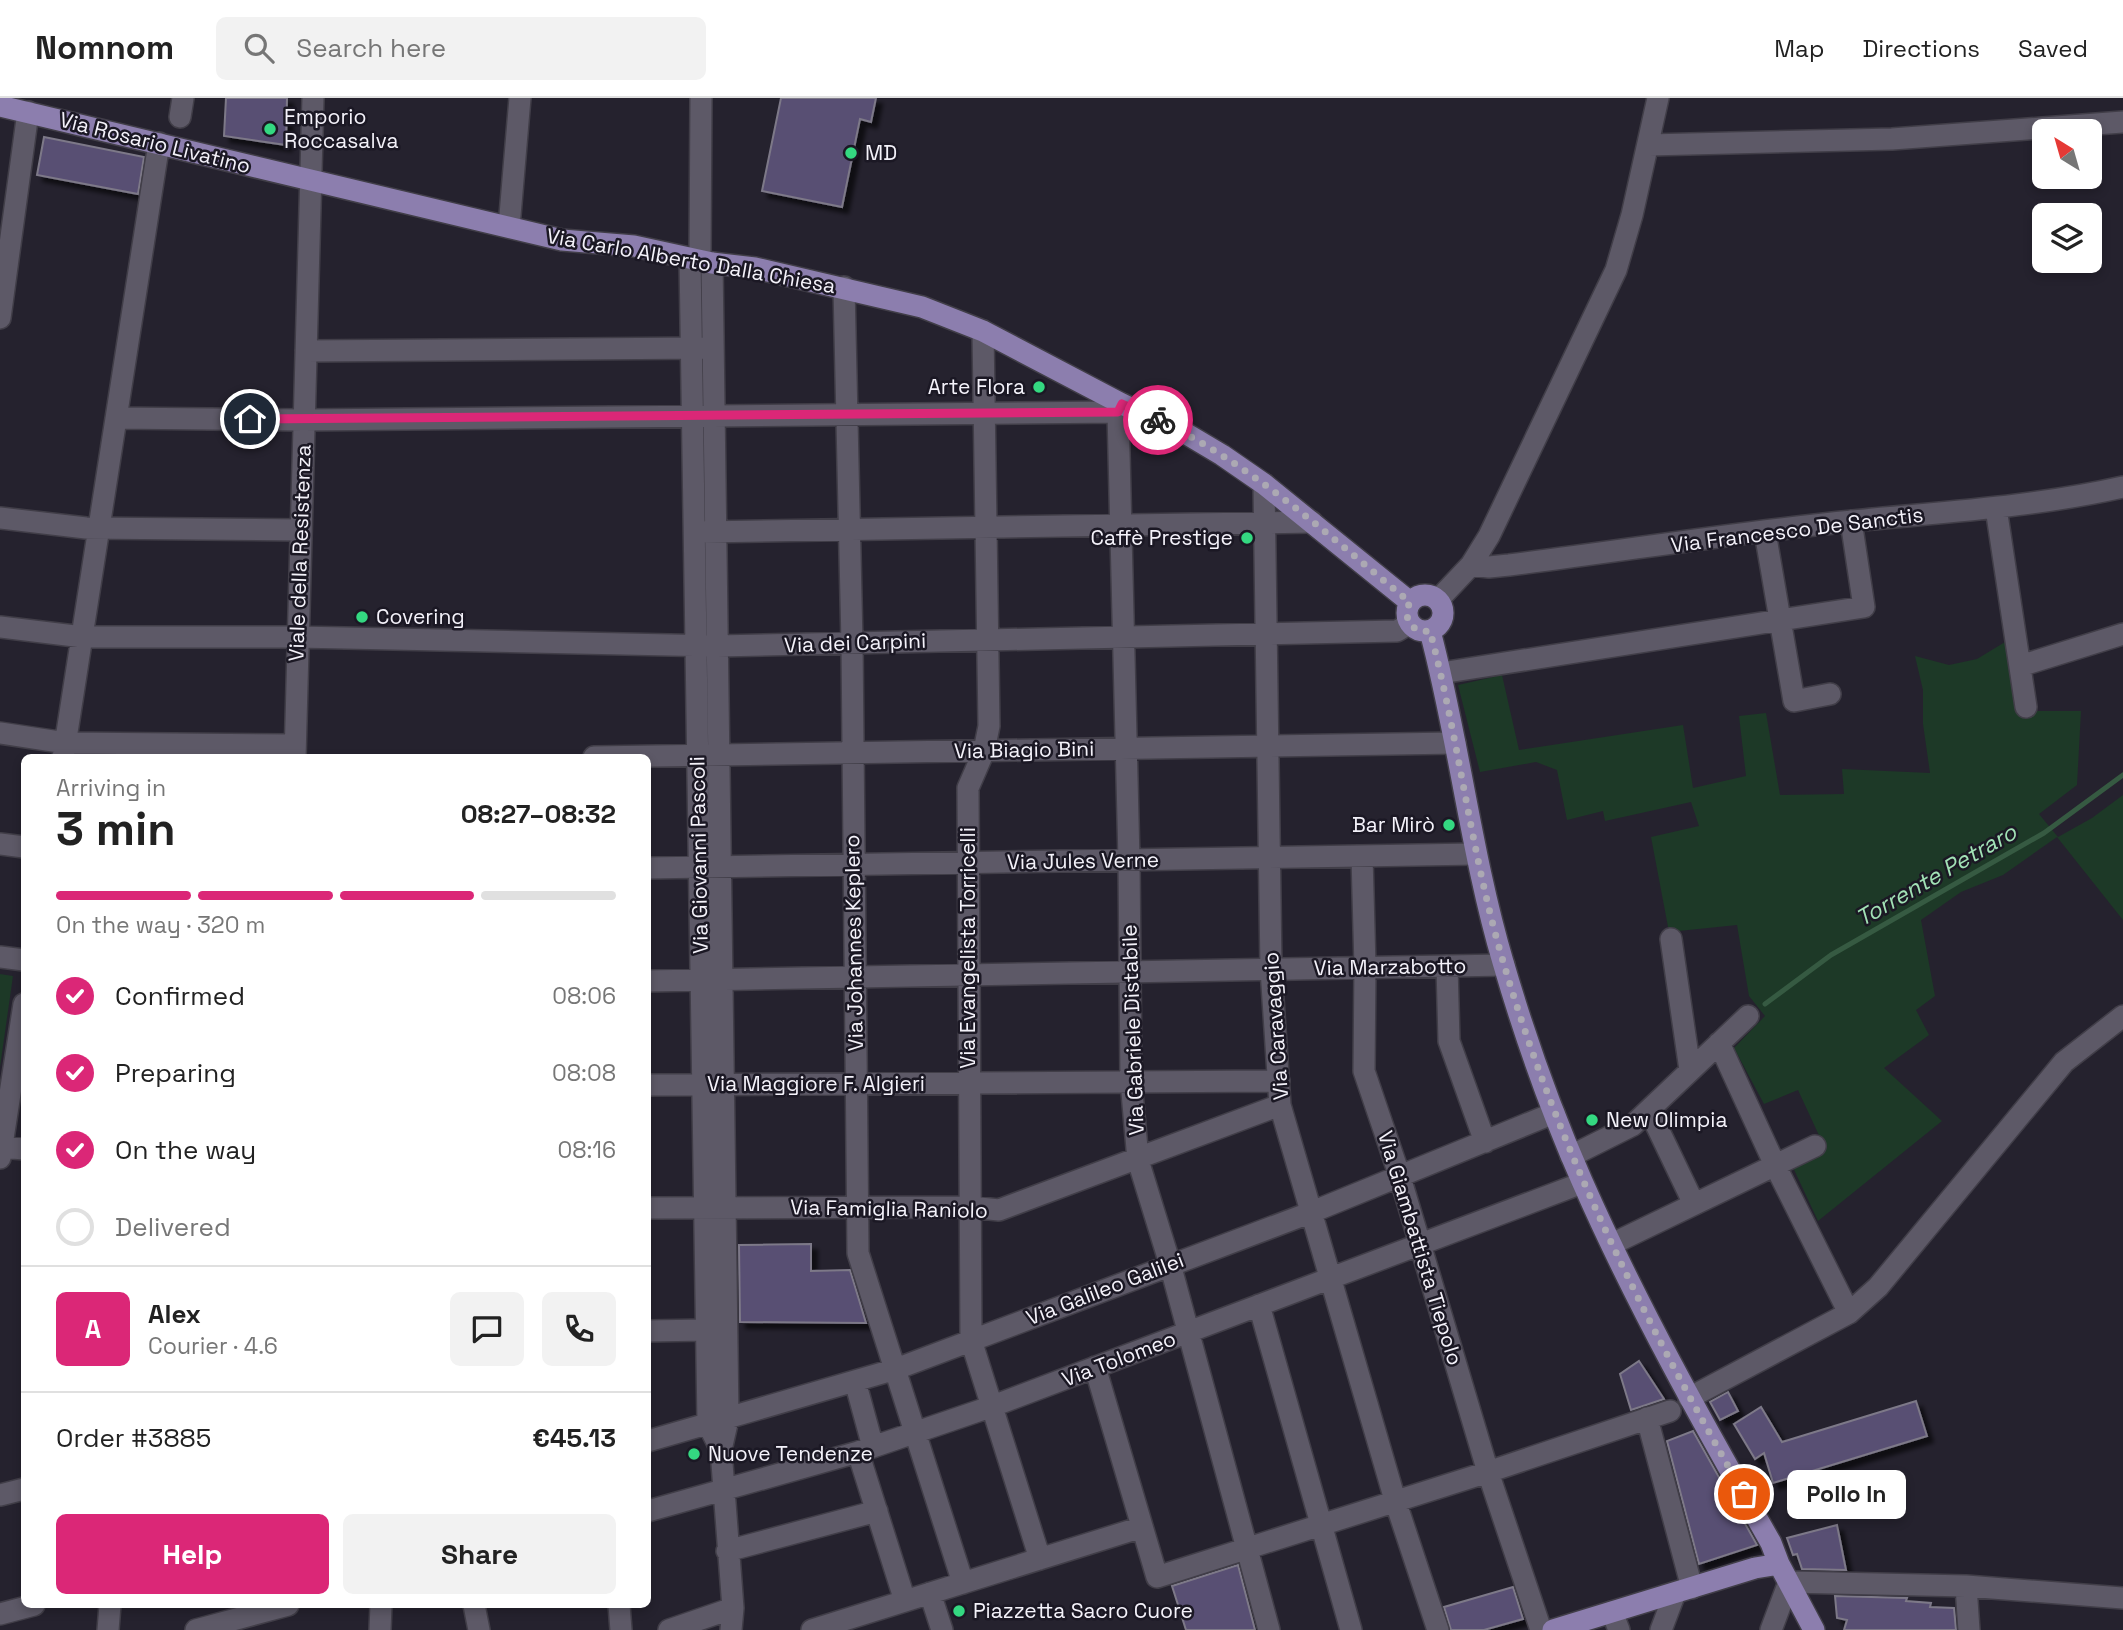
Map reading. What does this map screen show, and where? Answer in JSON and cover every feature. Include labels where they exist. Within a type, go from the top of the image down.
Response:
[{"type":"main road","name":"Via Rosario Livatino","points":[[0,106],[310,181]]},
{"type":"main road","name":"Via Carlo Alberto Dalla Chiesa","points":[[310,181],[562,240],[635,246],[755,268],[922,307],[983,331],[1120,408],[1185,433],[1264,484],[1410,602]]},
{"type":"main road","points":[[1424,595],[1438,600],[1443,614],[1437,628],[1430,631],[1415,629],[1409,624],[1406,617],[1410,602],[1424,595]]},
{"type":"main road","points":[[1430,631],[1441,673],[1476,854],[1504,965],[1554,1113],[1582,1183],[1689,1398],[1771,1543],[1814,1630]]},
{"type":"main road","points":[[1553,1630],[1616,1621],[1684,1590],[1755,1569],[1784,1573]]},
{"type":"street","name":"Viale della Resistenza","points":[[295,751],[313,98]]},
{"type":"street","points":[[509,227],[520,98]]},
{"type":"street","name":"Via Giovanni Pascoli","points":[[701,98],[718,1422]]},
{"type":"street","points":[[1438,600],[1471,565],[1494,525],[1616,270],[1632,215],[1658,98]]},
{"type":"street","points":[[0,318],[9,177],[28,112]]},
{"type":"street","points":[[1649,145],[1892,139],[2123,122]]},
{"type":"street","points":[[64,750],[159,143]]},
{"type":"street","name":"Via Johannes Keplero","points":[[844,287],[852,643],[858,1253],[963,1583]]},
{"type":"street","name":"Via Evangelista Torricelli","points":[[983,331],[989,726],[984,751],[968,788],[971,1340],[1040,1559]]},
{"type":"street","points":[[306,351],[703,349]]},
{"type":"street","points":[[117,418],[304,420],[985,414],[1120,408]]},
{"type":"street","name":"Via Gabriele Distabile","points":[[1120,408],[1131,1081],[1138,1160],[1189,1332],[1269,1630]]},
{"type":"street","name":"Via Caravaggio","points":[[1264,484],[1271,969],[1280,1105],[1395,1500],[1438,1630]]},
{"type":"street","name":"Via Francesco De Sanctis","points":[[1471,565],[1509,565],[1851,521],[1996,508],[2076,498],[2123,487]]},
{"type":"street","points":[[1996,508],[2026,707]]},
{"type":"street","points":[[0,518],[86,528],[301,530]]},
{"type":"street","points":[[1441,673],[1864,607],[1851,521]]},
{"type":"street","points":[[705,532],[1312,522]]},
{"type":"street","points":[[1765,533],[1794,701],[1830,694]]},
{"type":"street","name":"Via dei Carpini","points":[[0,627],[83,637],[298,637],[707,646],[1397,631],[1409,624]]},
{"type":"street","points":[[2020,667],[2123,634]]},
{"type":"street","points":[[0,733],[64,750],[295,751]]},
{"type":"street","name":"Via Biagio Bini","points":[[651,756],[1455,743]]},
{"type":"street","points":[[0,844],[21,847]]},
{"type":"street","name":"Via Jules Verne","points":[[651,868],[1476,854]]},
{"type":"street","name":"Via Giambattista Tiepolo","points":[[1362,856],[1364,1071],[1401,1177],[1488,1472],[1541,1630]]},
{"type":"street","points":[[1671,939],[1690,1070]]},
{"type":"street","points":[[0,957],[21,960]]},
{"type":"street","points":[[1447,965],[1449,1041],[1485,1142]]},
{"type":"street","name":"Via Marzabotto","points":[[651,981],[1504,965]]},
{"type":"street","points":[[1571,1156],[1633,1125],[1748,1016]]},
{"type":"street","points":[[1689,1398],[1849,1313],[1878,1287],[2064,1062],[2123,1016]]},
{"type":"street","points":[[21,1042],[18,1080],[1,1152],[21,1149]]},
{"type":"street","points":[[1719,1043],[1849,1313]]},
{"type":"street","name":"Via Maggiore F. Algieri","points":[[651,1086],[1279,1081]]},
{"type":"street","name":"Via Famiglia Raniolo","points":[[651,1208],[999,1210],[1280,1105]]},
{"type":"street","points":[[1649,1110],[1694,1204]]},
{"type":"street","name":"Via Galileo Galilei","points":[[651,1440],[896,1369],[1401,1177],[1554,1113]]},
{"type":"street","points":[[1612,1244],[1815,1146]]},
{"type":"street","name":"Via Tolomeo","points":[[651,1510],[866,1449],[993,1406],[1582,1183]]},
{"type":"street","name":"Via Giovanni Pascoli","points":[[715,1207],[706,1330],[721,1450],[733,1608],[731,1630]]},
{"type":"street","points":[[1259,1305],[1351,1630]]},
{"type":"street","points":[[651,1331],[706,1330]]},
{"type":"street","points":[[1095,1367],[1157,1577],[1670,1411]]},
{"type":"street","points":[[855,1381],[877,1511],[905,1601]]},
{"type":"street","points":[[1647,1418],[1684,1590],[1661,1630]]},
{"type":"street","points":[[0,1495],[21,1490]]},
{"type":"street","points":[[727,1551],[877,1511]]},
{"type":"street","points":[[812,1630],[1142,1527]]},
{"type":"street","points":[[1771,1630],[1784,1573],[2123,1598]]},
{"type":"street","points":[[1966,1586],[1969,1630]]},
{"type":"street","points":[[930,1593],[942,1630]]},
{"type":"street","points":[[0,1614],[23,1608]]},
{"type":"street","points":[[108,1630],[110,1608]]},
{"type":"street","points":[[380,1630],[381,1608]]},
{"type":"street","points":[[475,1608],[479,1630]]},
{"type":"street","points":[[619,1608],[621,1630]]},
{"type":"street","points":[[669,1630],[733,1608],[741,1630]]},
{"type":"street","points":[[196,1630],[276,1612]]},
{"type":"green space","points":[[2005,642],[2020,711],[2081,711],[2077,785],[2039,814],[2058,837],[2092,818],[2123,795],[2123,920],[2057,837],[2003,875],[1961,892],[1921,920],[1935,996],[1916,1010],[1929,1035],[1884,1068],[1942,1121],[1818,1221],[1790,1161],[1823,1144],[1798,1090],[1764,1104],[1734,1048],[1765,1016],[1749,996],[1737,925],[1669,932],[1651,837],[1699,826],[1691,802],[1605,821],[1603,811],[1567,820],[1557,770],[1536,762],[1480,772],[1458,685],[1502,675],[1519,750],[1683,725],[1693,788],[1746,776],[1739,716],[1766,713],[1780,795],[1844,794],[1842,769],[1930,773],[1923,724],[1923,690],[1915,656],[1949,665],[1977,659]]},
{"type":"green space","points":[[0,974],[13,976],[0,1067]]},
{"type":"building","points":[[226,98],[287,98],[286,145],[224,136]]},
{"type":"building","points":[[781,98],[876,98],[871,122],[860,119],[842,207],[762,191]]},
{"type":"building","points":[[44,137],[144,157],[138,194],[37,175]]},
{"type":"building","points":[[811,1244],[811,1271],[850,1270],[866,1323],[740,1322],[739,1245]]},
{"type":"building","points":[[1639,1361],[1664,1399],[1631,1410],[1620,1374]]},
{"type":"building","points":[[1728,1392],[1738,1411],[1720,1420],[1710,1402]]},
{"type":"building","points":[[1916,1401],[1927,1436],[1773,1483],[1764,1453],[1755,1459],[1734,1424],[1761,1407],[1782,1442]]},
{"type":"building","points":[[1693,1431],[1757,1545],[1699,1564],[1667,1441]]},
{"type":"building","points":[[1837,1525],[1846,1570],[1802,1569],[1787,1538]]},
{"type":"building","points":[[1238,1565],[1255,1630],[1186,1630],[1172,1586]]},
{"type":"building","points":[[1513,1587],[1523,1619],[1484,1630],[1451,1630],[1444,1607]]},
{"type":"building","points":[[1835,1596],[1907,1598],[1906,1601],[1931,1603],[1930,1607],[1954,1608],[1956,1630],[1844,1630],[1847,1620],[1837,1618]]},
{"type":"waterway","name":"Torrente Petraro","points":[[1765,1004],[1831,955],[2044,833],[2123,775]]},
{"type":"way so far","points":[[1158,420],[1222,455],[1264,484],[1410,602],[1406,617],[1409,624],[1422,632],[1430,631],[1491,920],[1554,1113],[1582,1183],[1612,1244],[1689,1398],[1744,1494]]},
{"type":"place","name":"Emporio Roccasalva","points":[[270,129]]},
{"type":"place","name":"MD","points":[[851,153]]},
{"type":"place","name":"Arte Flora","points":[[1039,387]]},
{"type":"place","name":"Caffè Prestige","points":[[1247,538]]},
{"type":"place","name":"Covering","points":[[362,617]]},
{"type":"place","name":"Bar Mirò","points":[[1449,825]]},
{"type":"place","name":"New Olimpia","points":[[1592,1120]]},
{"type":"place","name":"Nuove Tendenze","points":[[694,1454]]},
{"type":"place","name":"Pollo In","points":[[1744,1494]]},
{"type":"place","name":"Piazzetta Sacro Cuore","points":[[959,1611]]},
{"type":"route","points":[[250,419],[1118,412],[1122,404],[1158,420]]}]
